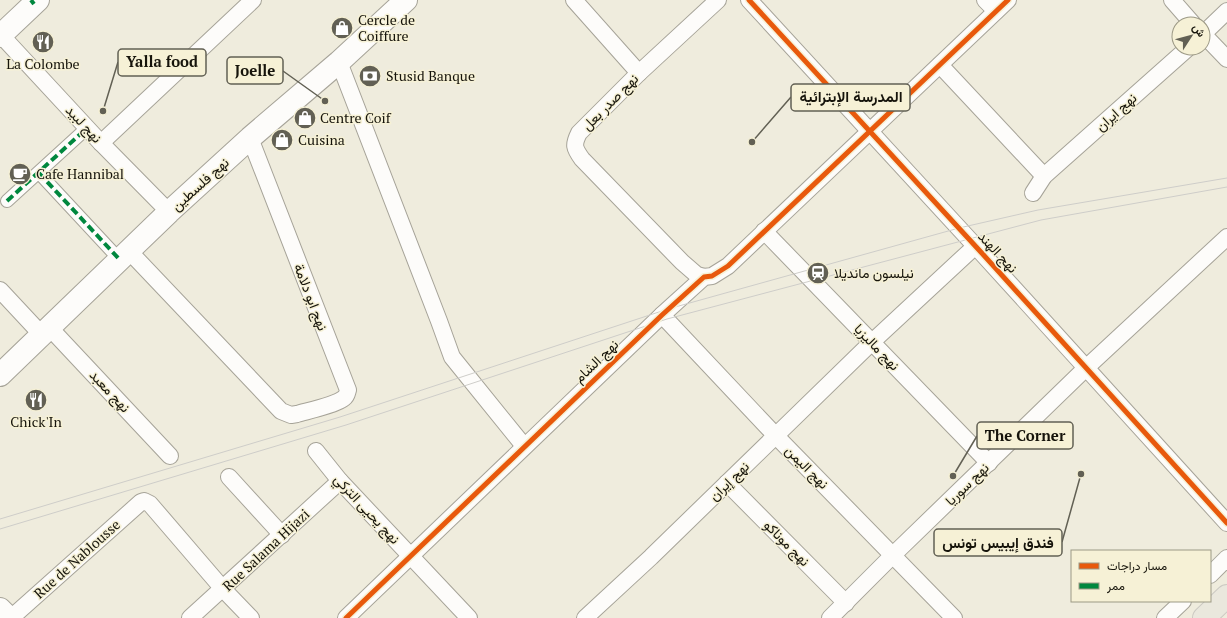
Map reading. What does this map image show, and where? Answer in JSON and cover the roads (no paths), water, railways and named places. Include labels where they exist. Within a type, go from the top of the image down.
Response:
[{"type":"main road","name":"نهج فلسطين","points":[[0,375],[169,212],[250,138],[339,62],[406,0]]},
{"type":"main road","points":[[0,36],[34,1]]},
{"type":"main road","points":[[1204,618],[1227,596]]},
{"type":"main road","points":[[0,609],[10,618]]},
{"type":"street","points":[[101,143],[253,0]]},
{"type":"street","points":[[574,0],[639,73]]},
{"type":"street","name":"نهج صدر بعل","points":[[704,277],[697,275],[682,262],[582,159],[575,150],[575,141],[579,132],[639,73],[718,0]]},
{"type":"street","name":"نهج الهند","points":[[749,0],[870,130],[1227,523]]},
{"type":"street","name":"نهج الشام","points":[[346,618],[662,314],[704,277],[719,273],[940,65],[990,6],[1008,0]]},
{"type":"street","points":[[1172,0],[1187,16]]},
{"type":"street","points":[[1211,26],[1227,11]]},
{"type":"street","name":"نهج لبيد","points":[[0,36],[101,143],[169,212]]},
{"type":"street","points":[[1211,42],[1227,59]]},
{"type":"street","name":"نهج ايران","points":[[1033,193],[1044,176],[1179,56]]},
{"type":"street","points":[[339,62],[452,358],[524,446]]},
{"type":"street","points":[[940,65],[1044,176]]},
{"type":"street","points":[[7,201],[87,128]]},
{"type":"street","name":"نهج ابو دلامة","points":[[125,255],[281,410],[286,413],[297,414],[337,402],[344,398],[348,390],[250,138]]},
{"type":"street","points":[[39,172],[125,255]]},
{"type":"street","name":"نهج ماليزيا","points":[[764,231],[989,464]]},
{"type":"street","name":"نهج سوريا","points":[[830,618],[893,555],[1087,368],[1227,237]]},
{"type":"street","name":"نهج إيران","points":[[585,618],[728,483],[872,342],[969,252]]},
{"type":"street","name":"نهج معبد","points":[[0,290],[46,331],[170,456]]},
{"type":"street","name":"نهج اليمن","points":[[662,314],[776,436],[954,618]]},
{"type":"street","name":"نهج يحيى التركي","points":[[316,451],[340,481],[469,618]]},
{"type":"street","points":[[229,477],[282,535]]},
{"type":"street","name":"Rue Salama Hijazi","points":[[190,618],[340,481]]},
{"type":"street","name":"نهج موناكو","points":[[728,483],[846,603]]},
{"type":"street","name":"Rue de Nablousse","points":[[10,618],[141,502],[144,501],[150,504],[223,589]]},
{"type":"street","points":[[1211,574],[1227,558]]},
{"type":"street","points":[[223,589],[251,618]]},
{"type":"street","points":[[1165,618],[1182,602]]},
{"type":"tram line","points":[[0,519],[340,417],[668,309],[959,228],[1038,210],[1227,178]]},
{"type":"tram line","points":[[0,529],[346,425],[667,319],[1041,220],[1227,187]]},
{"type":"place","name":"Cercle de Coiffure","points":[[342,28]]},
{"type":"place","name":"La Colombe","points":[[43,42]]},
{"type":"place","name":"Stusid Banque","points":[[370,76]]},
{"type":"place","name":"Joelle","points":[[325,101]]},
{"type":"place","name":"Yalla food","points":[[103,111]]},
{"type":"place","name":"Centre Coif","points":[[305,118]]},
{"type":"place","name":"Cuisina","points":[[282,140]]},
{"type":"place","name":"المدرسة الإبترائية","points":[[752,142]]},
{"type":"place","name":"Cafe Hannibal","points":[[20,174]]},
{"type":"place","name":"نيلسون مانديلا","points":[[818,273]]},
{"type":"place","name":"Chick'In","points":[[36,400]]},
{"type":"place","name":"فندق إيبيس تونس","points":[[1081,474]]},
{"type":"place","name":"The Corner","points":[[953,476]]}]
